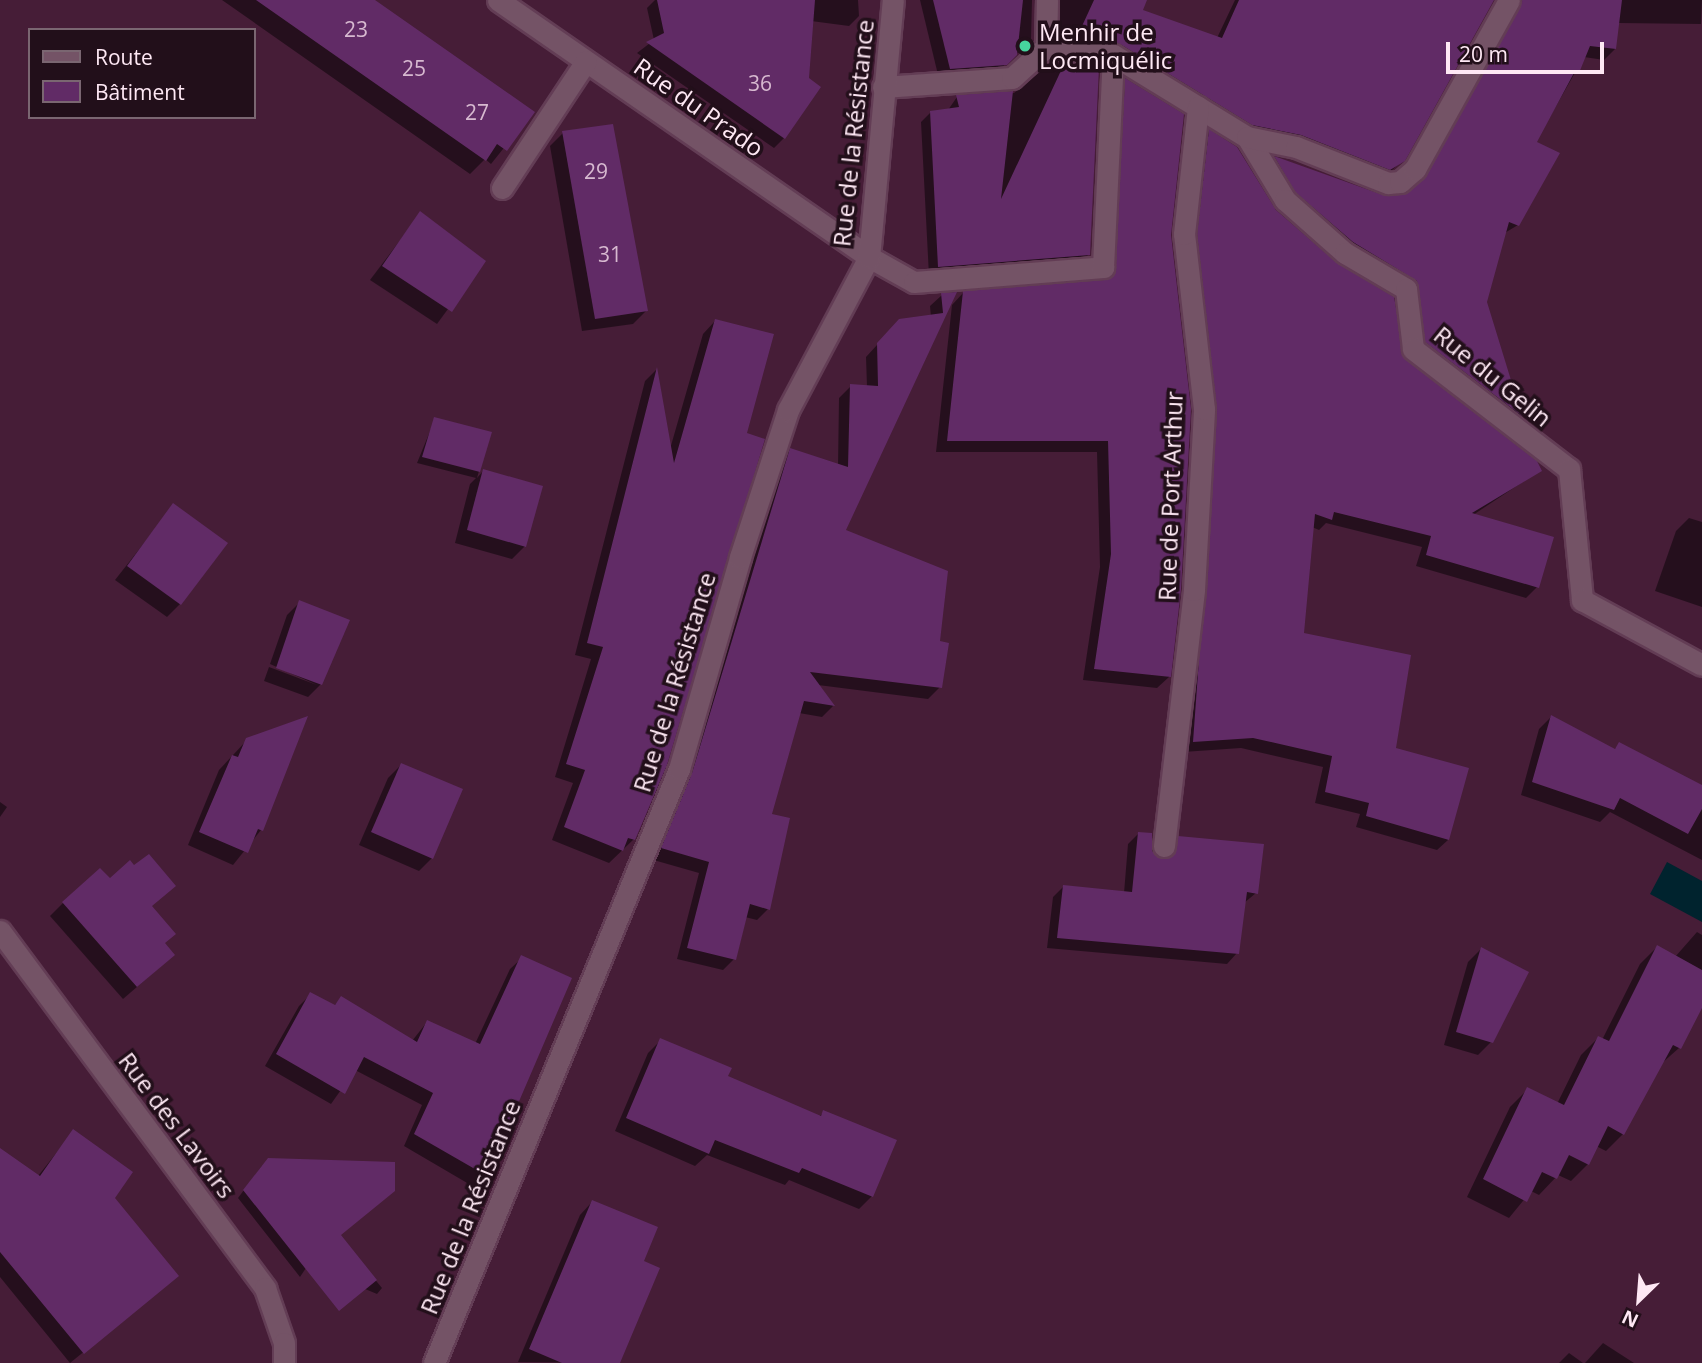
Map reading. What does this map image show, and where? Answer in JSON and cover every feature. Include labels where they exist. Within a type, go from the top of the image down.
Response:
[{"type":"street","name":"Rue du Prado","points":[[498,0],[869,257],[914,282],[1103,267],[1113,55]]},
{"type":"street","name":"Rue de la Résistance","points":[[435,1363],[679,769],[740,557],[788,410],[869,257],[893,0]]},
{"type":"street","points":[[883,87],[1012,78],[1046,47],[1047,0]]},
{"type":"street","points":[[1247,138],[1297,147],[1388,183],[1400,182],[1415,169],[1509,0]]},
{"type":"street","name":"Rue du Gelin","points":[[1046,47],[1113,55],[1247,138],[1285,200],[1345,253],[1406,289],[1413,349],[1569,470],[1582,600],[1702,665]]},
{"type":"street","points":[[502,188],[586,61]]},
{"type":"street","name":"Rue de Port Arthur","points":[[1164,846],[1194,590],[1204,409],[1184,234],[1198,107]]},
{"type":"street","name":"Rue des Lavoirs","points":[[0,931],[265,1288],[284,1343],[284,1363]]},
{"type":"water","points":[[1667,862],[1702,881],[1702,922],[1650,894]]},
{"type":"building","points":[[256,0],[375,0],[535,112],[507,151],[497,144],[486,161]]},
{"type":"building","points":[[657,0],[815,0],[809,78],[821,87],[785,139],[646,42],[664,33]]},
{"type":"building","points":[[933,0],[1023,0],[1017,55],[1007,65],[950,69]]},
{"type":"building","points":[[1094,0],[1147,0],[1143,10],[1222,38],[1239,0],[1494,0],[1405,161],[1390,170],[1301,135],[1252,125],[1120,44],[1077,37]]},
{"type":"building","points":[[1522,0],[1622,0],[1616,49],[1590,46],[1579,73],[1575,71],[1537,142],[1560,153],[1519,226],[1509,222],[1487,302],[1522,416],[1425,342],[1417,281],[1353,242],[1295,192],[1274,156],[1383,195],[1409,192],[1426,175]]},
{"type":"building","points":[[1065,62],[1099,67],[1090,255],[938,267],[930,111],[959,107],[956,95],[1013,91],[1001,199]]},
{"type":"building","points":[[1125,78],[1184,114],[1171,235],[1191,409],[1181,589],[1171,677],[1094,669],[1111,554],[1108,441],[947,441],[963,291],[1104,280],[1115,273]]},
{"type":"building","points":[[613,124],[648,311],[595,319],[562,131]]},
{"type":"building","points":[[1209,129],[1237,147],[1276,210],[1337,263],[1394,297],[1405,359],[1537,461],[1542,471],[1472,513],[1554,537],[1539,588],[1426,555],[1431,536],[1334,512],[1332,520],[1315,514],[1304,633],[1411,655],[1396,748],[1469,768],[1449,840],[1366,816],[1369,803],[1325,792],[1332,756],[1253,738],[1193,742],[1217,410],[1197,234]]},
{"type":"building","points":[[420,211],[486,261],[452,312],[382,266]]},
{"type":"building","points":[[957,292],[846,530],[948,571],[940,641],[949,643],[942,688],[810,672],[835,706],[804,701],[772,814],[790,818],[770,910],[750,904],[736,960],[687,948],[709,862],[661,848],[692,773],[790,448],[848,467],[850,384],[878,386],[877,343],[899,319],[943,313],[941,293]]},
{"type":"building","points":[[715,319],[774,334],[747,433],[765,439],[667,765],[635,840],[628,838],[623,851],[564,827],[585,770],[566,764],[603,647],[587,643],[657,367],[674,463]]},
{"type":"building","points":[[434,417],[492,432],[480,472],[422,457]]},
{"type":"building","points":[[483,469],[543,486],[526,547],[467,530]]},
{"type":"building","points":[[173,503],[228,543],[181,605],[127,566]]},
{"type":"building","points":[[299,600],[350,620],[322,685],[276,668]]},
{"type":"building","points":[[1551,715],[1615,749],[1619,742],[1702,785],[1702,809],[1688,834],[1620,798],[1614,810],[1532,782]]},
{"type":"building","points":[[308,716],[263,831],[258,829],[248,853],[199,832],[232,755],[238,757],[246,738]]},
{"type":"building","points":[[401,763],[463,789],[433,859],[371,832]]},
{"type":"building","points":[[1138,832],[1152,833],[1152,851],[1163,859],[1175,853],[1178,836],[1264,844],[1258,894],[1247,892],[1239,954],[1057,938],[1063,885],[1132,892]]},
{"type":"building","points":[[149,854],[176,886],[152,906],[176,934],[165,943],[175,955],[137,987],[62,902],[100,868],[110,878],[130,860],[134,865]]},
{"type":"building","points":[[1657,945],[1702,970],[1702,1008],[1681,1049],[1673,1045],[1624,1135],[1608,1126],[1589,1165],[1569,1155],[1557,1179],[1542,1172],[1527,1202],[1483,1179],[1527,1087],[1564,1105],[1598,1036],[1609,1041]]},
{"type":"building","points":[[1481,947],[1529,972],[1493,1043],[1456,1032]]},
{"type":"building","points":[[521,955],[572,978],[487,1176],[414,1134],[433,1093],[364,1057],[345,1094],[276,1054],[310,992],[335,1005],[341,996],[417,1042],[427,1020],[480,1044]]},
{"type":"building","points":[[660,1038],[732,1068],[728,1076],[821,1116],[823,1110],[897,1140],[873,1197],[802,1168],[799,1173],[715,1140],[709,1154],[626,1118]]},
{"type":"building","points":[[73,1129],[133,1172],[115,1198],[179,1276],[84,1354],[0,1252],[0,1148],[40,1176]]},
{"type":"building","points":[[268,1158],[395,1162],[395,1191],[341,1235],[377,1280],[339,1311],[243,1190]]},
{"type":"building","points":[[592,1200],[658,1227],[644,1261],[660,1268],[620,1363],[562,1363],[529,1349]]},
{"type":"place","name":"Menhir de Locmiquélic","points":[[1025,46]]}]
